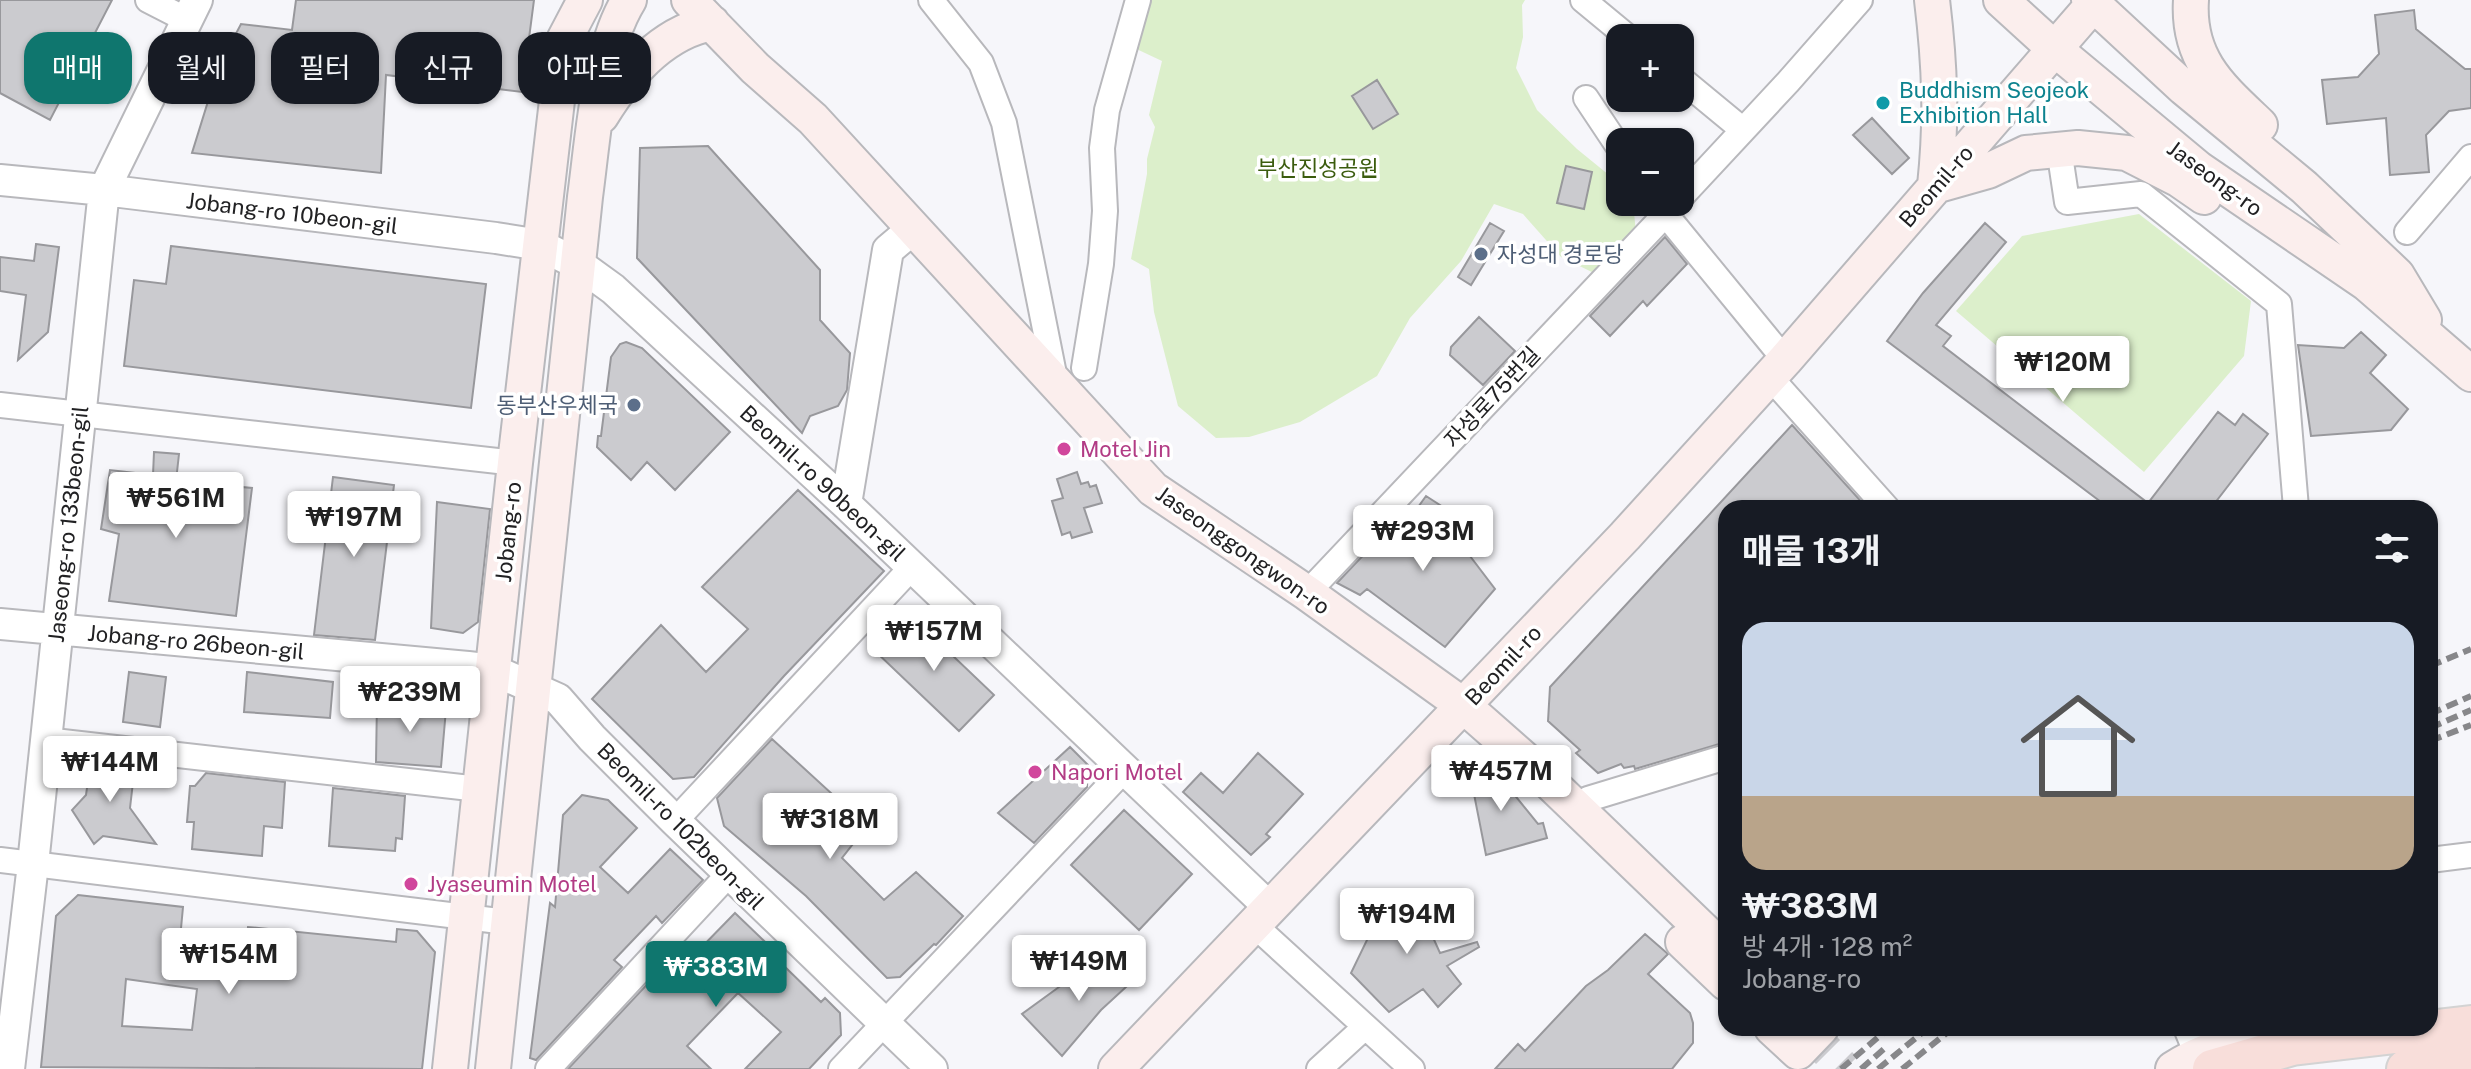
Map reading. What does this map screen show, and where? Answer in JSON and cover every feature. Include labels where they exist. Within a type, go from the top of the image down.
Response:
[{"type":"main road","points":[[562,0],[564,32]]},
{"type":"main road","name":"Jobang-ro","points":[[568,32],[585,0]]},
{"type":"main road","name":"Jobang-ro","points":[[493,1069],[585,197],[606,62],[623,9],[629,0]]},
{"type":"main road","points":[[1932,0],[1940,63],[1941,131],[1935,186],[1988,171],[2026,153],[2078,148],[2127,153],[2178,179],[2293,251],[2366,283]]},
{"type":"main road","name":"Jaseong-ro","points":[[2001,0],[2199,169],[2366,283],[2471,374]]},
{"type":"main road","points":[[2191,0],[2196,45],[2214,81],[2272,136],[2304,187]]},
{"type":"main road","name":"Beomil-ro","points":[[1116,1069],[1464,706],[1778,368],[2056,50],[2086,1]]},
{"type":"main road","name":"Jaseong-ro","points":[[2086,1],[2184,88],[2304,187],[2397,275],[2439,344]]},
{"type":"main road","points":[[595,127],[633,73],[670,39],[693,27],[714,6]]},
{"type":"main road","name":"Jaseonggongwon-ro","points":[[714,6],[764,50],[813,119],[914,228],[1069,373],[1153,489],[1307,593],[1464,706],[1539,772]]},
{"type":"main road","name":"Jobang-ro","points":[[450,1069],[557,104]]},
{"type":"main road","points":[[1539,772],[1612,813],[1718,916]]},
{"type":"main road","points":[[1539,772],[1718,944]]},
{"type":"main road","points":[[1539,772],[1582,845],[1718,975]]},
{"type":"main road","points":[[2438,1029],[2471,1025]]},
{"type":"main road","points":[[1781,1036],[1798,1052],[1813,1036]]},
{"type":"main road","points":[[2194,1058],[2377,1036]]},
{"type":"main road","points":[[2406,1069],[2471,1062]]},
{"type":"street","points":[[148,0],[192,10]]},
{"type":"street","points":[[931,0],[981,63],[1004,123],[1069,373]]},
{"type":"street","points":[[1069,373],[1101,264],[1105,211],[1102,148],[1107,110],[1138,0]]},
{"type":"street","points":[[1583,0],[1612,24]]},
{"type":"street","name":"자성로75번길","points":[[1694,179],[1743,130],[1860,0]]},
{"type":"street","name":"Jaseong-ro 133beon-gil","points":[[9,1069],[104,190],[192,10]]},
{"type":"street","points":[[1694,90],[1743,130]]},
{"type":"street","points":[[1586,98],[1606,128]]},
{"type":"street","points":[[2059,149],[2067,202],[2141,194],[2279,304],[2295,500]]},
{"type":"street","points":[[2407,232],[2471,157]]},
{"type":"street","name":"Jobang-ro 10beon-gil","points":[[0,180],[104,190],[540,245],[580,265]]},
{"type":"street","name":"자성로75번길","points":[[1307,593],[1658,216]]},
{"type":"street","points":[[1677,216],[1778,368],[1881,500]]},
{"type":"street","points":[[846,504],[888,250],[914,228]]},
{"type":"street","name":"Beomil-ro 90beon-gil","points":[[580,265],[613,289],[846,504],[1125,769],[1261,915]]},
{"type":"street","points":[[0,405],[515,463]]},
{"type":"street","points":[[675,821],[912,567]]},
{"type":"street","name":"Jobang-ro 26beon-gil","points":[[0,624],[493,670],[533,687]]},
{"type":"street","name":"Beomil-ro 102beon-gil","points":[[533,687],[558,699],[592,738],[675,821],[932,1069]]},
{"type":"street","points":[[45,740],[479,789]]},
{"type":"street","points":[[1588,799],[1718,759]]},
{"type":"street","points":[[841,1069],[1125,769]]},
{"type":"street","points":[[2438,859],[2471,855]]},
{"type":"street","points":[[0,860],[507,922]]},
{"type":"street","points":[[548,1069],[729,874]]},
{"type":"street","points":[[1261,915],[1365,1027],[1412,1069]]},
{"type":"street","points":[[1319,1069],[1365,1027]]},
{"type":"green space","name":"부산진성공원","points":[[1143,0],[1525,0],[1522,5],[1523,37],[1516,68],[1537,110],[1606,173],[1606,216],[1634,216],[1636,233],[1596,274],[1561,257],[1523,214],[1494,204],[1461,261],[1410,318],[1377,376],[1300,422],[1249,437],[1216,438],[1178,406],[1154,312],[1149,269],[1131,259],[1155,127],[1149,115],[1162,61],[1128,45]]},
{"type":"green space","points":[[2139,214],[2251,301],[2244,356],[2144,472],[1956,311],[2022,236]]},
{"type":"building","points":[[0,0],[112,0],[95,32],[24,32],[24,104],[58,104],[50,120],[0,93]]},
{"type":"building","points":[[296,0],[534,0],[530,32],[518,32],[518,92],[502,90],[502,32],[395,32],[395,76],[386,75],[381,173],[192,153],[207,104],[255,104],[255,32],[237,32],[241,24],[292,30]]},
{"type":"building","points":[[2414,10],[2416,29],[2465,69],[2471,69],[2471,108],[2449,111],[2426,135],[2429,172],[2390,175],[2386,118],[2327,124],[2322,80],[2358,77],[2379,54],[2375,15]]},
{"type":"building","points":[[1377,80],[1398,114],[1373,129],[1352,96]]},
{"type":"building","points":[[1872,118],[1909,158],[1892,174],[1853,135]]},
{"type":"building","points":[[708,146],[820,270],[820,320],[850,353],[847,390],[838,406],[810,416],[802,433],[637,258],[640,148]]},
{"type":"building","points":[[1566,166],[1592,172],[1584,209],[1557,203]]},
{"type":"building","name":"자성대 경로당","points":[[1490,223],[1504,231],[1471,285],[1458,277]]},
{"type":"building","points":[[1985,223],[2006,242],[1936,325],[1951,336],[1943,346],[2144,500],[2098,500],[1887,341],[1923,293]]},
{"type":"building","points":[[1665,237],[1687,264],[1647,306],[1643,301],[1610,336],[1590,316]]},
{"type":"building","points":[[36,244],[59,247],[48,332],[18,360],[26,295],[0,291],[0,257],[34,261]]},
{"type":"building","points":[[171,246],[486,284],[471,408],[124,366],[134,280],[166,284]]},
{"type":"building","points":[[1479,317],[1515,351],[1483,385],[1450,355],[1451,347]]},
{"type":"building","points":[[2361,332],[2386,355],[2370,373],[2408,409],[2391,430],[2311,436],[2298,345],[2344,348]]},
{"type":"building","points":[[626,342],[642,348],[730,432],[675,490],[647,462],[631,480],[597,447],[611,357],[620,344]]},
{"type":"building","points":[[2218,412],[2235,425],[2243,414],[2268,434],[2217,500],[2150,500]]},
{"type":"building","points":[[1792,425],[1860,500],[1723,500]]},
{"type":"building","points":[[154,452],[179,454],[176,481],[252,488],[236,616],[109,601],[119,534],[101,529],[110,470],[153,475]]},
{"type":"building","points":[[1077,472],[1081,484],[1088,482],[1090,487],[1096,485],[1102,503],[1084,508],[1092,532],[1072,538],[1070,532],[1062,535],[1052,501],[1063,498],[1057,479]]},
{"type":"building","points":[[333,477],[394,485],[375,640],[314,635]]},
{"type":"building","points":[[798,490],[884,571],[694,777],[673,779],[592,699],[661,625],[706,672],[748,629],[702,587]]},
{"type":"building","points":[[1426,496],[1460,518],[1451,531],[1495,589],[1445,647],[1367,589],[1360,595],[1337,583],[1405,511],[1411,517]]},
{"type":"building","points":[[437,502],[490,509],[478,622],[463,633],[431,628]]},
{"type":"building","points":[[1718,505],[1718,744],[1635,769],[1634,766],[1624,768],[1621,764],[1598,773],[1576,753],[1580,750],[1548,721],[1550,687]]},
{"type":"building","points":[[909,614],[994,695],[959,731],[875,651]]},
{"type":"building","points":[[129,672],[166,677],[160,727],[123,722]]},
{"type":"building","points":[[247,672],[333,682],[330,718],[244,712]]},
{"type":"building","points":[[377,701],[446,709],[441,767],[376,762]]},
{"type":"building","points":[[772,739],[867,826],[842,858],[884,900],[916,872],[963,916],[900,977],[887,978],[806,896],[724,826],[717,798]]},
{"type":"building","points":[[1070,747],[1088,765],[1087,787],[1034,843],[998,813]]},
{"type":"building","points":[[1258,753],[1303,794],[1266,834],[1270,837],[1251,855],[1183,792],[1201,773],[1223,793]]},
{"type":"building","points":[[91,760],[135,765],[130,808],[156,844],[103,836],[94,844],[72,810],[86,795]]},
{"type":"building","points":[[1472,767],[1496,772],[1538,824],[1543,823],[1547,838],[1486,855],[1474,794],[1459,779]]},
{"type":"building","points":[[206,773],[285,782],[282,828],[264,826],[262,856],[192,849],[194,822],[187,822],[190,786],[195,786]]},
{"type":"building","points":[[333,788],[405,796],[402,839],[396,838],[395,851],[329,846]]},
{"type":"building","points":[[582,795],[608,800],[637,828],[600,867],[628,893],[670,849],[703,880],[662,923],[656,916],[614,960],[622,967],[536,1060],[530,1058],[550,903],[555,907],[563,815]]},
{"type":"building","points":[[1124,810],[1192,874],[1139,930],[1071,865]]},
{"type":"building","points":[[1429,892],[1440,914],[1426,922],[1440,953],[1477,942],[1479,947],[1447,966],[1461,984],[1438,1007],[1423,989],[1389,1012],[1351,973],[1381,911]]},
{"type":"building","points":[[78,895],[183,907],[180,939],[246,946],[248,927],[396,942],[397,929],[417,931],[435,952],[422,1069],[41,1067],[56,916]],"holes":[[[126,979],[197,989],[192,1030],[122,1026]]]},
{"type":"building","points":[[735,913],[785,961],[782,964],[821,1002],[825,998],[840,1013],[841,1035],[809,1069],[745,1069],[781,1032],[738,993],[687,1046],[711,1069],[568,1069],[684,945],[694,955]]},
{"type":"building","points":[[1645,934],[1668,954],[1648,974],[1690,1013],[1693,1023],[1693,1043],[1672,1069],[1495,1069],[1518,1044],[1525,1051],[1586,986],[1608,970]]},
{"type":"building","points":[[1120,956],[1138,976],[1101,1010],[1062,1056],[1022,1014],[1070,979]]},
{"type":"tunnel","points":[[1812,1036],[1845,1069]]},
{"type":"railway","points":[[2438,663],[2471,649]]},
{"type":"railway","points":[[2438,710],[2471,696]]},
{"type":"railway","points":[[2438,724],[2471,710]]},
{"type":"railway","points":[[2438,738],[2471,725]]},
{"type":"railway","points":[[1841,1069],[1880,1036]]},
{"type":"railway","points":[[1878,1069],[1918,1036]]},
{"type":"railway","points":[[1902,1069],[1943,1036]]},
{"type":"railway","points":[[1861,1069],[1885,1048]]},
{"type":"place","name":"Buddhism Seojeok Exhibition Hall","points":[[1883,103]]},
{"type":"place","name":"자성대 경로당","points":[[1481,254]]},
{"type":"place","name":"동부산우체국","points":[[634,405]]},
{"type":"place","name":"Motel Jin","points":[[1064,449]]},
{"type":"place","name":"Napori Motel","points":[[1035,772]]},
{"type":"place","name":"Jyaseumin Motel","points":[[411,884]]}]
